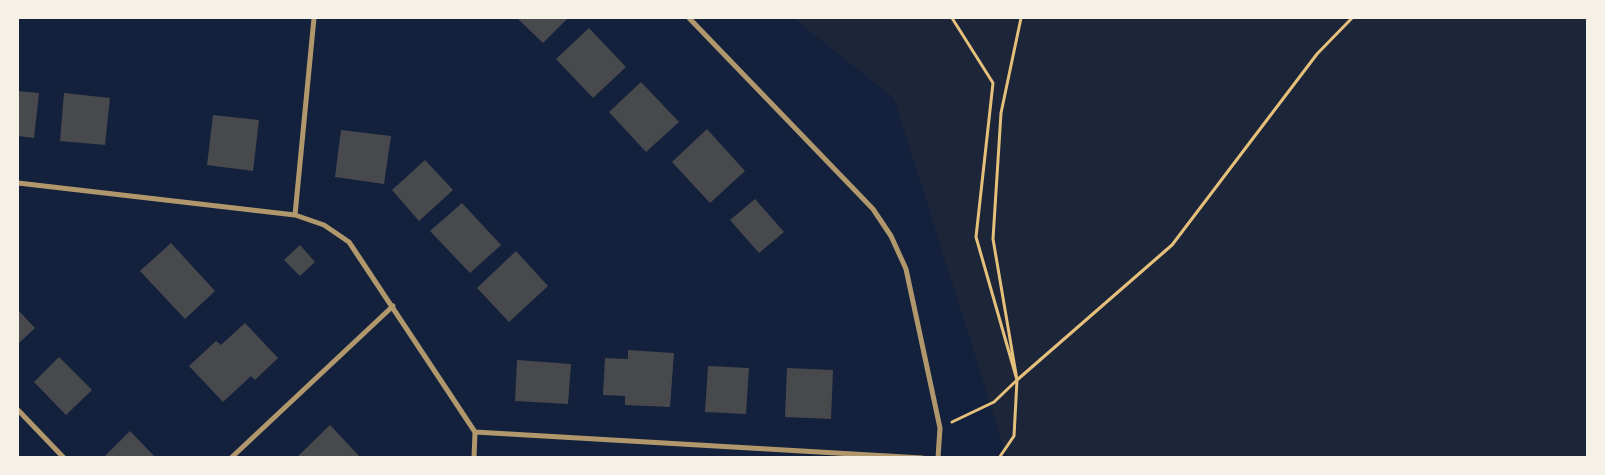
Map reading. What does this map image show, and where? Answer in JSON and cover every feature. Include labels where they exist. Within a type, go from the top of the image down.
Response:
[{"type":"street","points":[[296,215],[314,18]]},
{"type":"street","points":[[689,18],[873,209],[891,236],[906,269],[940,428],[938,458]]},
{"type":"street","points":[[18,183],[296,215],[324,225],[350,242],[475,432],[474,458]]},
{"type":"street","points":[[231,458],[393,306]]},
{"type":"street","points":[[18,410],[64,458]]},
{"type":"street","points":[[475,432],[922,458]]},
{"type":"path","points":[[952,18],[993,83],[976,237],[1017,380]]},
{"type":"path","points":[[999,458],[1014,436],[1017,380],[993,240],[1001,113],[1021,18]]},
{"type":"path","points":[[940,428],[994,402],[1172,245],[1317,54],[1352,18]]},
{"type":"shaded area","points":[[793,18],[1587,18],[1587,457],[1007,457],[894,98]]},
{"type":"building","points":[[517,18],[568,18],[543,43]]},
{"type":"building","points":[[589,28],[626,67],[593,98],[556,59]]},
{"type":"building","points":[[641,82],[679,122],[646,152],[609,112]]},
{"type":"building","points":[[18,91],[39,93],[34,138],[18,136]]},
{"type":"building","points":[[64,93],[110,98],[105,145],[60,141]]},
{"type":"building","points":[[213,115],[259,120],[253,171],[207,165]]},
{"type":"building","points":[[707,129],[745,171],[710,203],[672,162]]},
{"type":"building","points":[[341,130],[391,136],[384,184],[335,177]]},
{"type":"building","points":[[425,160],[453,190],[419,221],[392,190]]},
{"type":"building","points":[[755,199],[784,232],[759,253],[730,220]]},
{"type":"building","points":[[462,203],[501,245],[470,273],[430,231]]},
{"type":"building","points":[[171,243],[215,291],[185,319],[140,271]]},
{"type":"building","points":[[300,245],[315,262],[300,276],[284,260]]},
{"type":"building","points":[[516,251],[548,286],[509,322],[477,288]]},
{"type":"building","points":[[18,310],[35,328],[18,344]]},
{"type":"building","points":[[245,323],[278,358],[255,380],[251,376],[223,402],[189,366],[216,341],[221,345]]},
{"type":"building","points":[[628,350],[674,353],[670,407],[625,405],[625,396],[603,395],[605,358],[628,359]]},
{"type":"building","points":[[59,357],[92,390],[66,415],[34,382]]},
{"type":"building","points":[[517,360],[571,364],[568,404],[515,401]]},
{"type":"building","points":[[708,366],[749,368],[746,414],[705,412]]},
{"type":"building","points":[[787,368],[833,370],[831,419],[785,417]]},
{"type":"building","points":[[330,425],[361,458],[296,458]]},
{"type":"building","points":[[130,431],[156,458],[103,458]]}]
